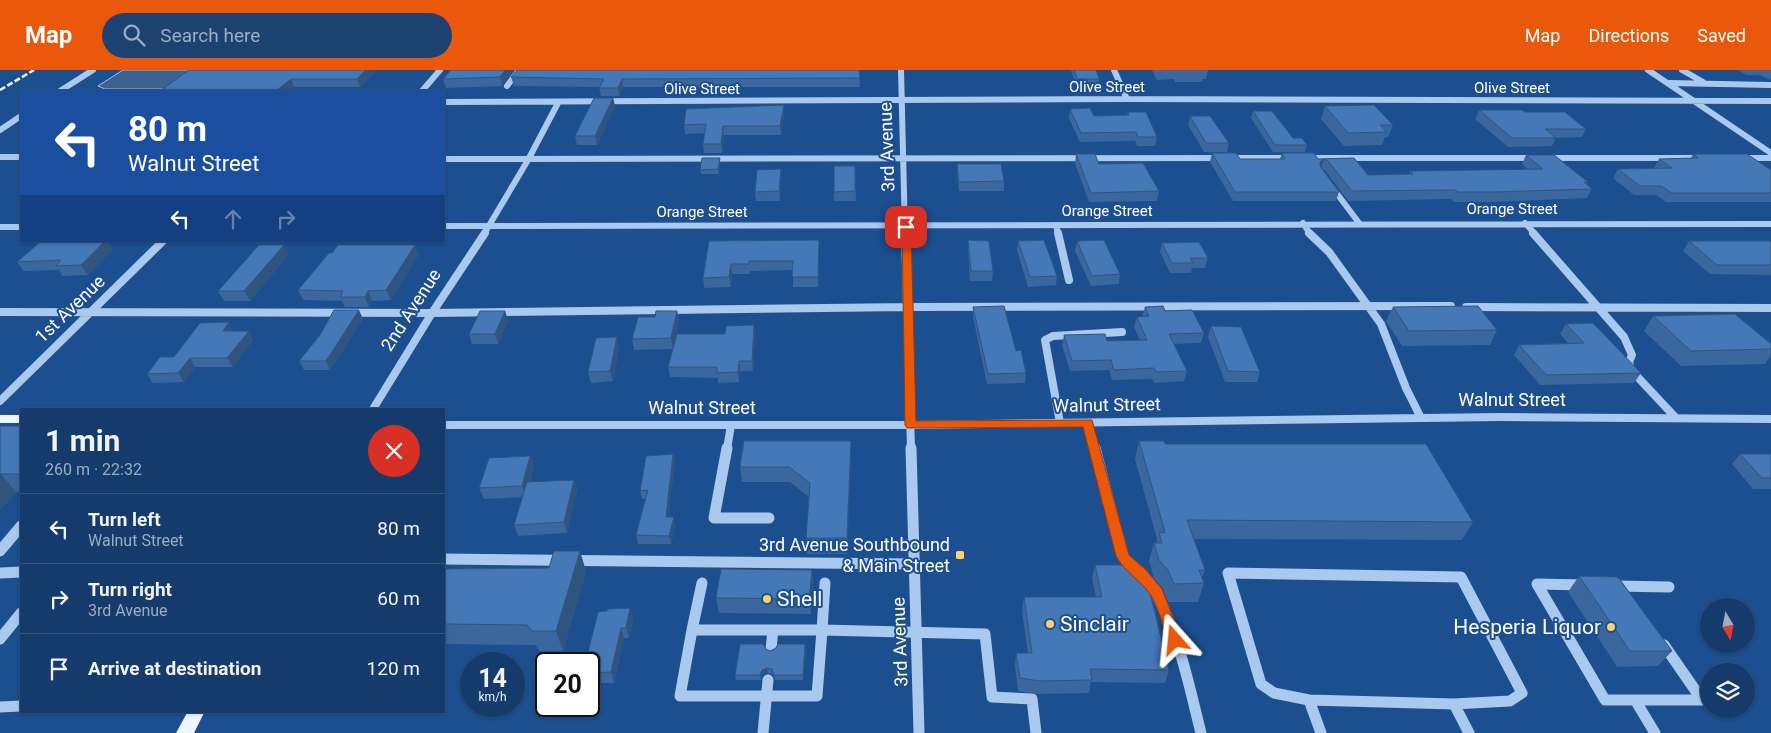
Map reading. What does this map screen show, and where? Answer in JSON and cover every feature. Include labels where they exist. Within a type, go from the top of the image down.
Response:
[{"type":"main road","points":[[0,419],[20,419]]},
{"type":"main road","points":[[185,733],[196,713]]},
{"type":"street","points":[[62,90],[93,70]]},
{"type":"street","points":[[423,90],[440,70]]},
{"type":"street","points":[[507,86],[519,70]]},
{"type":"street","name":"3rd Avenue","points":[[901,70],[919,733]]},
{"type":"street","points":[[1114,70],[1127,100]]},
{"type":"street","points":[[1648,70],[1771,153]]},
{"type":"street","points":[[1682,70],[1705,84]]},
{"type":"street","points":[[1668,83],[1771,85]]},
{"type":"street","name":"Olive Street","points":[[445,102],[1771,101]]},
{"type":"street","name":"2nd Avenue","points":[[374,408],[432,313],[490,225],[528,160],[558,103]]},
{"type":"street","points":[[0,130],[20,117]]},
{"type":"street","points":[[445,159],[528,160],[904,156],[1714,158]]},
{"type":"street","points":[[0,157],[20,157]]},
{"type":"street","points":[[1733,158],[1771,158]]},
{"type":"street","points":[[1326,180],[1359,223]]},
{"type":"street","points":[[1303,223],[1310,234],[1329,252],[1381,324],[1406,388],[1422,418]]},
{"type":"street","name":"Orange Street","points":[[445,226],[906,227],[1303,223],[1771,224]]},
{"type":"street","points":[[1525,223],[1624,337],[1632,355],[1629,362],[1630,370],[1676,418]]},
{"type":"street","points":[[1056,225],[1068,280]]},
{"type":"street","points":[[0,227],[20,228]]},
{"type":"street","name":"1st Avenue","points":[[0,401],[161,242]]},
{"type":"street","points":[[0,312],[432,313],[908,307],[1367,306],[1771,308]]},
{"type":"street","points":[[1060,423],[1045,340],[1053,336],[1122,332]]},
{"type":"street","name":"Walnut Street","points":[[445,425],[911,425],[1422,418],[1771,419]]},
{"type":"street","points":[[1088,423],[1123,556],[1128,564],[1141,574],[1157,593],[1175,640],[1201,733]]},
{"type":"street","points":[[730,425],[714,518],[769,518]]},
{"type":"street","points":[[0,551],[20,527]]},
{"type":"street","points":[[445,559],[914,564]]},
{"type":"street","points":[[0,573],[20,572]]},
{"type":"street","points":[[1228,573],[1461,578],[1522,693],[1510,701],[1454,704],[1309,700],[1274,693],[1261,684],[1228,573]]},
{"type":"street","points":[[702,583],[680,696],[817,696],[825,582]]},
{"type":"street","points":[[1657,635],[1702,700],[1606,700],[1537,584],[1600,586],[1627,590],[1670,587]]},
{"type":"street","points":[[0,639],[20,614]]},
{"type":"street","points":[[692,630],[916,631],[985,634],[992,697],[1032,699],[1036,733]]},
{"type":"street","points":[[771,649],[773,630]]},
{"type":"street","points":[[763,733],[768,680]]},
{"type":"street","points":[[1309,700],[1321,733]]},
{"type":"street","points":[[1635,700],[1655,733]]},
{"type":"street","points":[[1454,704],[1469,733]]},
{"type":"street","points":[[0,707],[20,706]]},
{"type":"water","points":[[123,70],[194,70],[167,89],[105,89],[98,86]]},
{"type":"building","points":[[189,70],[366,70],[357,79],[291,79],[277,90],[161,90]]},
{"type":"building","points":[[451,70],[505,70],[500,77],[443,79]]},
{"type":"building","points":[[517,70],[859,70],[860,78],[622,79],[618,88],[599,88],[604,79],[511,77]]},
{"type":"building","points":[[1074,70],[1096,70],[1099,79],[1077,79]]},
{"type":"building","points":[[594,98],[613,98],[595,136],[575,136]]},
{"type":"building","points":[[784,105],[780,126],[723,126],[721,144],[703,144],[706,124],[684,125],[686,109]]},
{"type":"building","points":[[1374,105],[1393,125],[1380,125],[1387,132],[1348,133],[1325,106]]},
{"type":"building","points":[[1090,108],[1094,116],[1129,115],[1128,112],[1146,112],[1157,137],[1138,137],[1136,132],[1081,133],[1070,109]]},
{"type":"building","points":[[1479,110],[1565,112],[1586,129],[1545,129],[1556,138],[1512,138]]},
{"type":"building","points":[[1253,111],[1272,111],[1293,138],[1302,138],[1307,145],[1275,145]]},
{"type":"building","points":[[1190,116],[1210,116],[1229,143],[1206,143]]},
{"type":"building","points":[[1212,153],[1236,153],[1240,159],[1285,159],[1282,153],[1314,153],[1318,159],[1354,158],[1368,175],[1413,174],[1410,171],[1543,169],[1526,155],[1554,155],[1588,182],[1584,182],[1592,189],[1495,192],[1458,192],[1455,190],[1352,191],[1328,161],[1324,159],[1320,162],[1320,166],[1339,192],[1235,192]]},
{"type":"building","points":[[1076,154],[1095,154],[1099,164],[1143,163],[1159,191],[1091,193]]},
{"type":"building","points":[[1693,154],[1747,154],[1771,170],[1771,193],[1672,193],[1661,186],[1640,186],[1618,169],[1672,168],[1659,159],[1698,158]]},
{"type":"building","points":[[702,158],[720,158],[718,169],[700,170]]},
{"type":"building","points":[[957,164],[1001,164],[1004,181],[959,182]]},
{"type":"building","points":[[834,166],[855,166],[855,191],[834,192]]},
{"type":"building","points":[[781,169],[779,191],[755,192],[757,170]]},
{"type":"building","points":[[819,240],[818,277],[792,277],[793,261],[749,261],[749,264],[731,264],[729,277],[703,278],[709,241]]},
{"type":"building","points":[[968,240],[989,241],[993,271],[971,271]]},
{"type":"building","points":[[1044,240],[1057,276],[1030,277],[1018,241]]},
{"type":"building","points":[[1104,240],[1120,274],[1092,276],[1077,241]]},
{"type":"building","points":[[1689,241],[1771,241],[1771,265],[1717,265]]},
{"type":"building","points":[[40,242],[104,242],[81,265],[56,266],[61,260],[17,262]]},
{"type":"building","points":[[1199,242],[1208,258],[1190,258],[1193,263],[1172,263],[1162,243]]},
{"type":"building","points":[[259,245],[284,245],[244,291],[218,291]]},
{"type":"building","points":[[338,245],[415,245],[386,290],[368,291],[365,297],[340,297],[343,291],[298,290]]},
{"type":"building","points":[[1004,306],[1016,351],[1021,350],[1026,373],[988,374],[973,307]]},
{"type":"building","points":[[1163,306],[1165,311],[1192,310],[1204,333],[1169,334],[1187,371],[1156,372],[1154,368],[1114,370],[1111,360],[1072,361],[1064,335],[1105,334],[1107,341],[1147,340],[1137,317],[1149,316],[1145,307]]},
{"type":"building","points":[[1478,306],[1497,330],[1409,331],[1393,307]]},
{"type":"building","points":[[334,310],[359,310],[326,361],[299,361],[320,335]]},
{"type":"building","points":[[480,311],[505,311],[495,334],[469,334]]},
{"type":"building","points":[[656,311],[677,311],[671,338],[632,339],[638,317],[655,317]]},
{"type":"building","points":[[1735,314],[1771,344],[1771,349],[1691,351],[1653,316]]},
{"type":"building","points":[[229,322],[223,331],[249,331],[227,358],[190,358],[178,373],[147,374],[160,357],[174,357],[200,323]]},
{"type":"building","points":[[1593,323],[1641,373],[1546,375],[1519,345],[1584,343],[1566,324]]},
{"type":"building","points":[[754,325],[752,361],[739,361],[738,372],[717,373],[717,367],[668,367],[677,334],[725,334],[726,326]]},
{"type":"building","points":[[1211,326],[1241,327],[1260,372],[1228,371]]},
{"type":"building","points":[[617,337],[610,371],[588,372],[596,338]]},
{"type":"building","points":[[0,426],[20,426],[20,474],[0,474]]},
{"type":"building","points":[[744,441],[851,441],[847,538],[806,538],[810,483],[789,467],[740,467]]},
{"type":"building","points":[[1139,441],[1164,441],[1165,444],[1426,444],[1473,522],[1187,520],[1205,570],[1199,570],[1204,583],[1174,584],[1168,570],[1159,560],[1154,543],[1162,543],[1159,533],[1165,532]]},
{"type":"building","points":[[673,454],[666,517],[674,517],[669,536],[636,535],[648,490],[640,491],[646,456]]},
{"type":"building","points":[[1740,454],[1771,454],[1771,478],[1762,478]]},
{"type":"building","points":[[530,456],[522,486],[479,488],[489,458]]},
{"type":"building","points":[[574,480],[564,522],[514,525],[527,482]]},
{"type":"building","points":[[554,551],[580,551],[556,631],[532,631],[527,625],[445,624],[445,569],[549,568]]},
{"type":"building","points":[[1095,565],[1138,565],[1155,583],[1157,589],[1149,589],[1169,670],[1090,669],[1092,680],[1039,681],[1020,678],[1016,653],[1032,653],[1024,597],[1102,597]]},
{"type":"building","points":[[721,569],[812,570],[809,599],[716,598]]},
{"type":"building","points":[[1579,576],[1618,577],[1672,651],[1630,651]]},
{"type":"building","points":[[630,608],[626,628],[621,628],[611,672],[600,672],[600,652],[588,652],[598,612],[607,611],[608,609]]},
{"type":"building","name":"Shell","points":[[740,644],[763,644],[770,651],[776,648],[778,644],[805,644],[803,675],[774,675],[772,669],[767,668],[762,670],[760,675],[735,675]]},
{"type":"railway","points":[[0,90],[34,70]]},
{"type":"place","name":"3rd Avenue Southbound & Main Street","points":[[960,555]]},
{"type":"place","name":"Shell","points":[[767,599]]},
{"type":"place","name":"Sinclair","points":[[1050,624]]},
{"type":"place","name":"Hesperia Liquor","points":[[1611,627]]},
{"type":"route","points":[[906,227],[911,425],[1088,423],[1123,556],[1128,564],[1151,584],[1157,593],[1175,640]]}]
